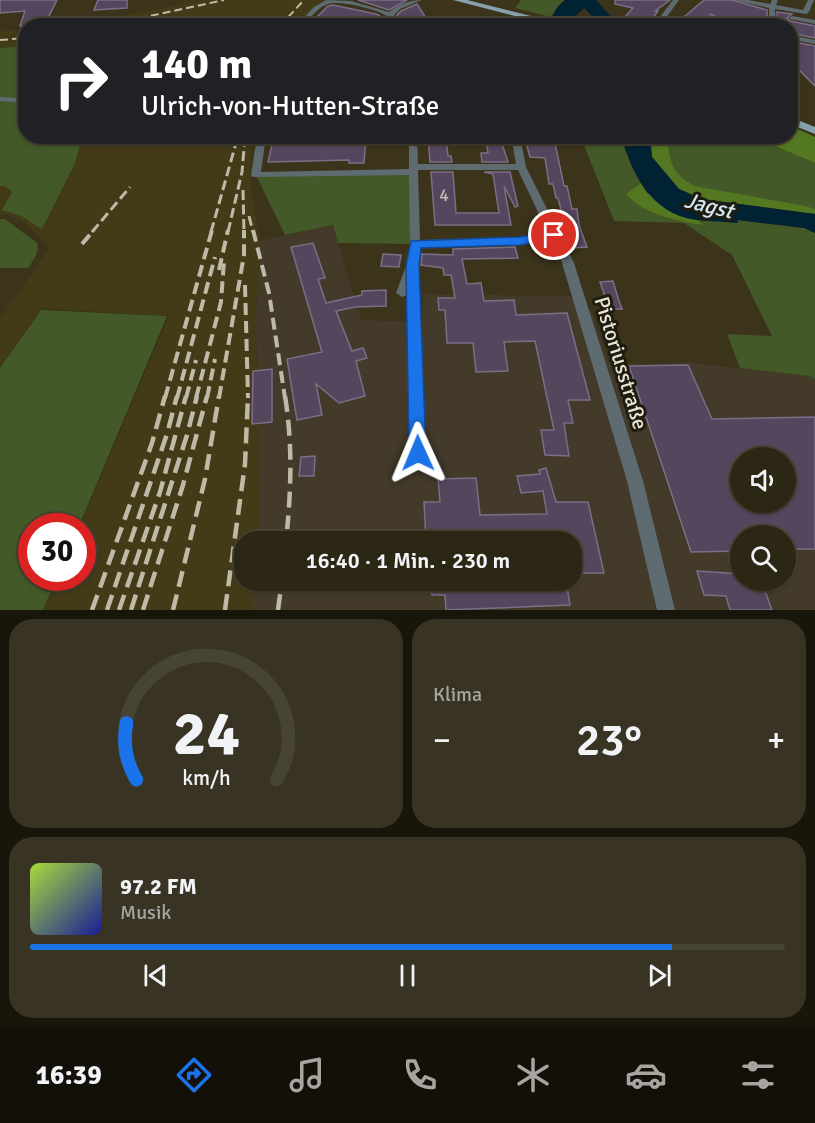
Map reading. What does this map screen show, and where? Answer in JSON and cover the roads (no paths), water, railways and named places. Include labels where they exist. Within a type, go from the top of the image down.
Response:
[{"type":"main road","points":[[457,0],[539,18]]},
{"type":"main road","points":[[798,124],[815,131]]},
{"type":"street","points":[[390,15],[394,10],[419,0]]},
{"type":"street","points":[[662,18],[676,0]]},
{"type":"street","points":[[738,0],[805,12],[811,0]]},
{"type":"street","points":[[308,18],[326,3],[332,1],[369,6],[392,18]]},
{"type":"street","points":[[774,7],[815,22]]},
{"type":"street","points":[[798,39],[815,42]]},
{"type":"street","points":[[0,99],[16,100]]},
{"type":"street","points":[[261,144],[256,175],[521,167]]},
{"type":"street","points":[[413,144],[415,244],[412,266],[418,453]]},
{"type":"street","name":"Pistoriusstraße","points":[[517,144],[521,167],[568,263],[632,471],[666,610]]},
{"type":"street","points":[[415,244],[520,241],[554,235]]},
{"type":"street","points":[[402,293],[412,266]]},
{"type":"water","points":[[565,0],[596,0],[613,18],[594,18],[584,8],[573,18],[552,18],[559,5]]},
{"type":"water","name":"Jagst","points":[[624,144],[651,144],[652,157],[679,189],[702,199],[815,214],[815,233],[804,228],[737,220],[738,223],[698,220],[673,213],[652,197],[643,186]]},
{"type":"railway","points":[[141,18],[224,0]]},
{"type":"railway","points":[[287,18],[304,0]]},
{"type":"railway","points":[[0,40],[18,39]]},
{"type":"railway","points":[[211,232],[236,144]]},
{"type":"railway","points":[[228,232],[242,172],[244,144]]},
{"type":"railway","points":[[92,232],[130,187]]},
{"type":"railway","points":[[243,190],[244,232]]},
{"type":"railway","points":[[249,216],[253,232]]},
{"type":"railway","points":[[82,244],[94,230]]},
{"type":"railway","points":[[165,398],[212,230]]},
{"type":"railway","points":[[219,270],[228,230]]},
{"type":"railway","points":[[253,230],[269,293],[285,398]]},
{"type":"railway","points":[[219,398],[244,255],[244,232]]},
{"type":"railway","points":[[177,398],[215,257]]},
{"type":"railway","points":[[196,398],[221,302],[224,261]]},
{"type":"railway","points":[[245,285],[248,397]]},
{"type":"railway","points":[[207,398],[215,359]]},
{"type":"railway","points":[[186,398],[196,360]]},
{"type":"railway","points":[[92,610],[152,443],[165,396]]},
{"type":"railway","points":[[107,610],[167,434],[177,396]]},
{"type":"railway","points":[[119,610],[160,492],[186,396]]},
{"type":"railway","points":[[131,610],[187,435],[197,396]]},
{"type":"railway","points":[[143,610],[183,485],[207,396]]},
{"type":"railway","points":[[173,610],[205,479],[219,396]]},
{"type":"railway","points":[[285,396],[290,469],[287,531]]},
{"type":"railway","points":[[225,610],[245,464],[248,397]]},
{"type":"railway","points":[[278,610],[281,591]]}]
